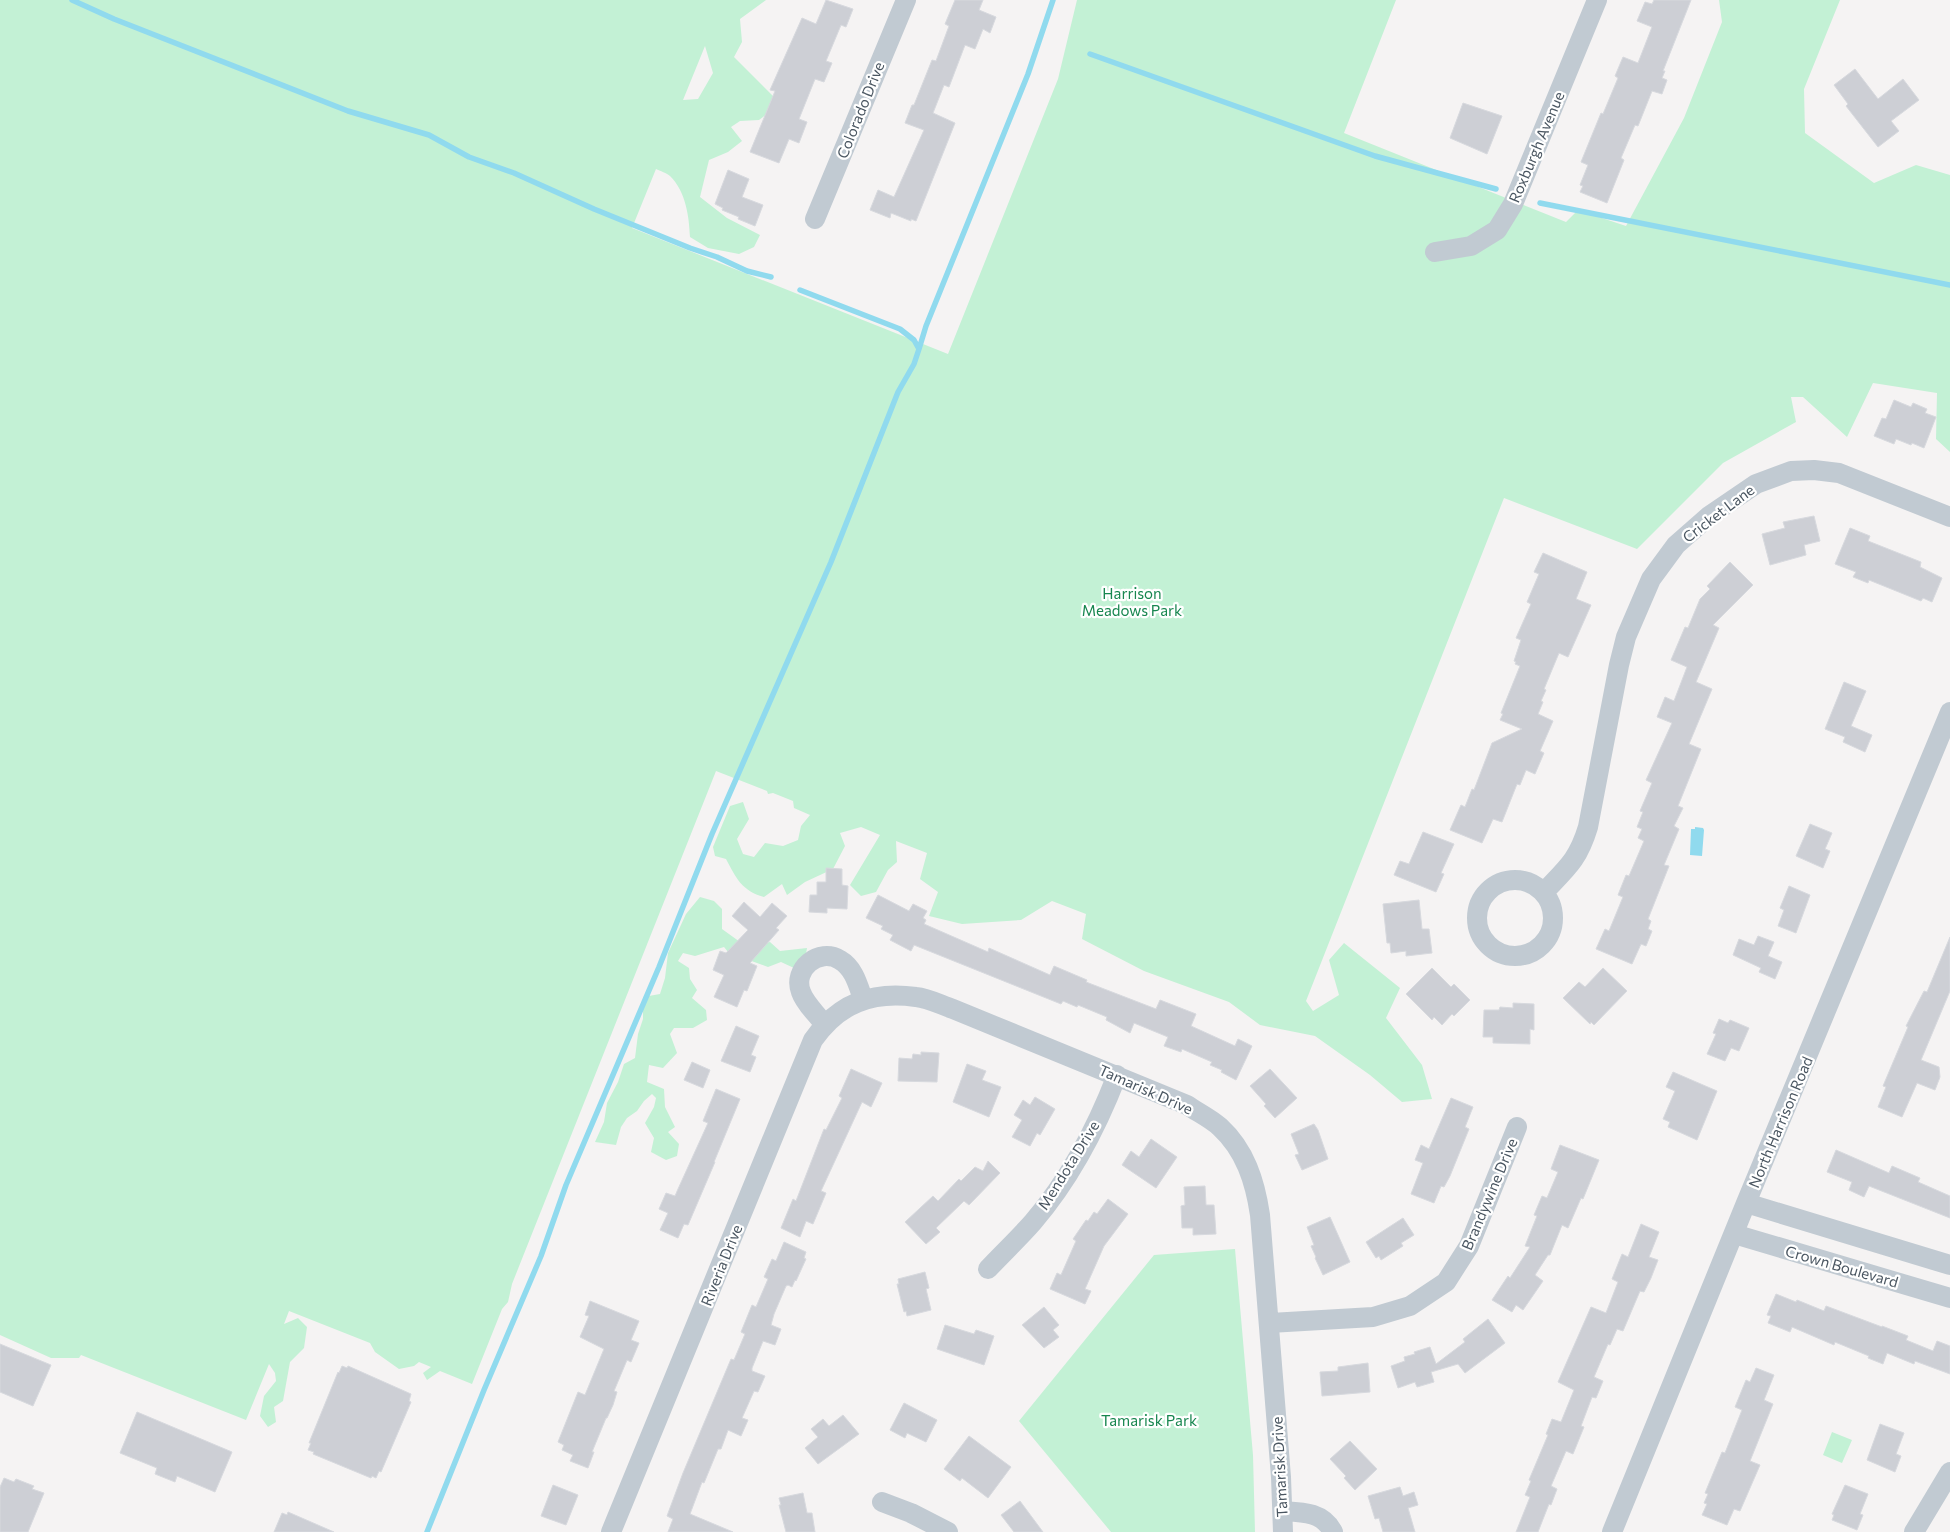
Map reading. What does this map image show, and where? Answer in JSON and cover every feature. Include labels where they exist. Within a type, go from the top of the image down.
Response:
[{"type":"street","name":"Colorado Drive","points":[[815,219],[906,0]]},
{"type":"street","name":"Roxburgh Avenue","points":[[1435,252],[1471,246],[1497,230],[1513,204],[1597,0]]},
{"type":"street","name":"Cricket Lane","points":[[1544,892],[1573,862],[1582,847],[1588,828],[1626,637],[1651,579],[1676,545],[1709,516],[1756,484],[1791,471],[1814,470],[1839,473],[1950,517]]},
{"type":"street","name":"North Harrison Road","points":[[1612,1532],[1950,712]]},
{"type":"street","points":[[824,1024],[800,991],[799,979],[802,969],[809,961],[826,957],[839,959],[853,972],[855,1004]]},
{"type":"street","name":"Tamarisk Drive","points":[[855,1004],[889,996],[918,997],[953,1009],[1187,1105],[1219,1126],[1236,1146],[1248,1166],[1256,1189],[1269,1323],[1283,1532]]},
{"type":"street","name":"Riveria Drive","points":[[611,1532],[803,1061],[813,1040],[824,1024],[855,1004]]},
{"type":"street","name":"Mendota Drive","points":[[988,1269],[1033,1222],[1054,1194],[1081,1152],[1117,1076]]},
{"type":"street","name":"Brandywine Drive","points":[[1269,1323],[1373,1317],[1410,1306],[1446,1282],[1469,1246],[1518,1127]]},
{"type":"street","name":"Crown Boulevard","points":[[1746,1203],[1950,1265]]},
{"type":"street","name":"Crown Boulevard","points":[[1734,1234],[1950,1298]]},
{"type":"street","points":[[1914,1532],[1950,1472]]},
{"type":"street","points":[[882,1502],[948,1532]]},
{"type":"street","points":[[1283,1511],[1314,1514],[1330,1526],[1333,1532]]},
{"type":"green space","name":"Harrison Meadows Park","points":[[0,0],[766,0],[740,19],[742,42],[734,57],[776,99],[776,107],[759,120],[740,121],[731,127],[742,141],[728,152],[709,160],[700,197],[727,218],[760,235],[754,247],[739,254],[708,248],[690,237],[689,221],[680,189],[670,176],[656,169],[632,228],[948,354],[1058,79],[1077,0],[1396,0],[1344,133],[1566,222],[1578,210],[1626,226],[1684,118],[1722,22],[1719,0],[1840,0],[1804,89],[1805,133],[1874,183],[1916,165],[1950,175],[1950,452],[1936,439],[1937,393],[1873,383],[1847,437],[1803,397],[1791,397],[1796,422],[1723,463],[1637,549],[1504,498],[1306,1001],[1313,1011],[1339,995],[1329,960],[1344,943],[1400,988],[1386,1018],[1422,1065],[1432,1099],[1402,1102],[1370,1075],[1315,1036],[1260,1025],[1229,1002],[1144,971],[1082,939],[1086,914],[1052,901],[1021,920],[962,924],[929,916],[938,892],[920,879],[927,853],[896,841],[897,862],[888,870],[876,892],[861,896],[850,885],[880,835],[861,827],[840,833],[845,846],[833,869],[805,882],[787,895],[782,884],[764,897],[756,894],[740,883],[726,859],[715,856],[713,847],[730,806],[743,802],[749,819],[737,839],[743,854],[754,857],[765,843],[783,846],[798,840],[801,826],[810,815],[794,808],[793,801],[773,793],[768,794],[767,791],[716,771],[512,1284],[508,1302],[502,1309],[472,1384],[440,1371],[427,1380],[423,1373],[431,1367],[419,1362],[414,1366],[399,1369],[375,1352],[370,1343],[289,1311],[284,1324],[298,1318],[307,1327],[304,1348],[290,1362],[283,1401],[274,1407],[276,1422],[268,1427],[260,1416],[264,1396],[276,1381],[275,1373],[269,1364],[246,1420],[81,1355],[79,1358],[51,1358],[0,1335]],"holes":[[[705,46],[713,73],[698,99],[683,100]]]},
{"type":"green space","points":[[700,897],[714,901],[722,909],[722,929],[747,947],[770,942],[780,951],[807,948],[805,960],[794,968],[781,962],[768,967],[729,953],[724,947],[695,956],[683,953],[678,961],[689,968],[690,979],[697,990],[692,998],[706,1010],[707,1020],[693,1028],[674,1028],[670,1034],[677,1053],[663,1068],[649,1065],[647,1082],[664,1089],[665,1107],[675,1127],[668,1132],[679,1144],[677,1156],[666,1160],[651,1152],[654,1138],[645,1123],[654,1107],[656,1098],[652,1094],[637,1111],[627,1118],[621,1127],[616,1145],[595,1142],[604,1122],[607,1103],[618,1082],[624,1064],[635,1058],[638,1034],[643,1019],[643,997],[660,994],[665,978],[668,953],[686,914]]},
{"type":"green space","name":"Tamarisk Park","points":[[1235,1249],[1253,1455],[1255,1532],[1111,1532],[1019,1421],[1154,1255]]},
{"type":"green space","points":[[1832,1432],[1852,1440],[1842,1463],[1823,1455]]},
{"type":"water","points":[[1695,827],[1703,828],[1704,830],[1702,856],[1690,855],[1691,829],[1695,829]]},
{"type":"building","points":[[826,0],[853,9],[846,27],[841,25],[826,61],[832,63],[824,82],[815,79],[799,119],[807,122],[799,143],[789,139],[779,163],[750,152],[775,91],[770,90],[802,18],[816,24]]},
{"type":"building","points":[[955,0],[983,0],[979,10],[996,17],[990,33],[983,29],[975,49],[965,45],[949,87],[944,85],[933,113],[955,123],[916,221],[911,219],[911,221],[891,213],[890,218],[870,210],[878,190],[894,197],[924,130],[905,123],[932,60],[936,61],[949,26],[945,24]]},
{"type":"building","points":[[1654,0],[1691,0],[1663,71],[1665,71],[1662,78],[1667,80],[1662,94],[1652,91],[1638,126],[1635,125],[1621,158],[1624,160],[1607,203],[1580,192],[1583,186],[1580,185],[1588,165],[1581,162],[1618,78],[1615,76],[1623,57],[1638,63],[1652,27],[1637,21],[1645,2],[1652,4]]},
{"type":"building","points":[[1855,69],[1878,99],[1903,79],[1919,100],[1891,121],[1899,131],[1878,147],[1846,106],[1848,104],[1834,85]]},
{"type":"building","points":[[1463,103],[1502,116],[1487,154],[1450,138]]},
{"type":"building","points":[[728,170],[749,179],[742,197],[763,205],[755,226],[738,219],[739,217],[722,210],[723,208],[715,204]]},
{"type":"building","points":[[1894,400],[1911,407],[1913,403],[1927,409],[1925,413],[1936,417],[1924,448],[1896,439],[1894,444],[1874,436],[1882,418],[1886,419]]},
{"type":"building","points":[[1814,516],[1820,541],[1804,545],[1806,555],[1770,565],[1762,534],[1785,528],[1783,522]]},
{"type":"building","points":[[1850,528],[1870,536],[1868,541],[1921,562],[1920,567],[1942,578],[1932,602],[1923,598],[1921,601],[1869,580],[1868,583],[1853,577],[1856,572],[1835,564]]},
{"type":"building","points":[[1543,553],[1587,572],[1576,599],[1591,605],[1568,657],[1559,653],[1544,689],[1546,690],[1538,714],[1553,721],[1540,751],[1544,753],[1535,774],[1526,770],[1520,785],[1517,784],[1502,822],[1493,819],[1482,843],[1450,830],[1461,805],[1465,807],[1472,789],[1474,790],[1492,743],[1522,729],[1500,720],[1520,666],[1515,664],[1516,662],[1514,661],[1521,640],[1516,638],[1531,604],[1527,602],[1539,574],[1534,572]]},
{"type":"building","points":[[1730,562],[1753,585],[1713,625],[1719,628],[1696,682],[1712,689],[1689,744],[1701,749],[1678,806],[1683,808],[1674,826],[1679,829],[1664,865],[1669,866],[1648,919],[1651,921],[1648,929],[1652,931],[1646,946],[1641,944],[1632,964],[1596,949],[1605,929],[1609,931],[1623,897],[1618,895],[1626,875],[1629,876],[1644,841],[1638,838],[1642,829],[1637,827],[1643,812],[1640,811],[1652,783],[1646,780],[1672,723],[1657,717],[1665,697],[1674,701],[1687,667],[1671,660],[1685,627],[1688,628],[1700,599],[1710,589],[1707,586]]},
{"type":"building","points":[[1844,682],[1866,691],[1851,726],[1872,735],[1865,752],[1843,742],[1845,737],[1825,729]]},
{"type":"building","points":[[1810,824],[1832,833],[1825,849],[1830,851],[1823,868],[1796,856]]},
{"type":"building","points":[[1423,832],[1454,844],[1441,873],[1444,874],[1436,892],[1394,875],[1400,861],[1409,864]]},
{"type":"building","points":[[826,868],[842,869],[842,885],[848,886],[847,909],[827,908],[827,913],[809,912],[810,895],[817,895],[817,882],[826,882]]},
{"type":"building","points":[[1789,886],[1810,895],[1796,933],[1778,926],[1784,910],[1780,908]]},
{"type":"building","points":[[878,895],[909,911],[913,904],[927,911],[923,918],[926,920],[924,924],[988,952],[989,948],[1050,975],[1054,966],[1087,980],[1086,982],[1156,1009],[1160,1000],[1196,1014],[1191,1026],[1235,1046],[1238,1039],[1252,1046],[1236,1080],[1221,1072],[1222,1070],[1210,1065],[1212,1062],[1182,1049],[1181,1052],[1164,1046],[1168,1037],[1134,1023],[1130,1033],[1106,1020],[1107,1017],[1078,1005],[1077,1007],[1063,1001],[1061,1004],[914,945],[911,951],[890,940],[893,935],[881,929],[883,926],[866,918]]},
{"type":"building","points":[[1419,900],[1422,929],[1429,929],[1432,953],[1406,956],[1406,951],[1391,953],[1390,943],[1387,943],[1383,904]]},
{"type":"building","points":[[744,902],[760,917],[772,903],[787,916],[776,928],[779,930],[750,963],[757,966],[747,991],[744,990],[737,1007],[714,997],[724,975],[713,970],[720,951],[726,953],[748,930],[732,916]]},
{"type":"building","points":[[1758,936],[1774,942],[1768,956],[1782,962],[1775,979],[1759,972],[1761,968],[1733,955],[1739,939],[1754,945]]},
{"type":"building","points":[[1950,937],[1950,991],[1921,1060],[1939,1067],[1940,1077],[1935,1090],[1917,1083],[1902,1117],[1878,1107],[1886,1087],[1883,1086],[1908,1027],[1906,1026],[1924,991],[1927,992]]},
{"type":"building","points":[[1432,968],[1451,987],[1454,984],[1470,1000],[1454,1016],[1452,1014],[1442,1025],[1434,1017],[1432,1020],[1406,994]]},
{"type":"building","points":[[1603,968],[1627,991],[1594,1025],[1591,1022],[1590,1024],[1563,998],[1579,982],[1585,987]]},
{"type":"building","points":[[1513,1003],[1534,1004],[1534,1030],[1530,1029],[1530,1044],[1493,1043],[1493,1037],[1483,1037],[1484,1010],[1499,1010],[1500,1007],[1513,1008]]},
{"type":"building","points":[[1719,1019],[1728,1023],[1730,1020],[1749,1028],[1739,1051],[1731,1048],[1725,1061],[1707,1054],[1716,1034],[1713,1033]]},
{"type":"building","points":[[736,1026],[759,1036],[751,1055],[756,1057],[750,1072],[721,1061]]},
{"type":"building","points":[[921,1052],[939,1053],[937,1082],[898,1081],[899,1058],[912,1059],[913,1054],[921,1055]]},
{"type":"building","points":[[692,1062],[710,1070],[703,1088],[684,1080]]},
{"type":"building","points":[[967,1064],[986,1071],[982,1080],[1001,1087],[989,1117],[953,1102]]},
{"type":"building","points":[[851,1069],[882,1083],[871,1107],[862,1102],[821,1191],[826,1193],[813,1224],[806,1221],[800,1237],[781,1228],[793,1199],[796,1201],[824,1129],[826,1130],[842,1098],[839,1096]]},
{"type":"building","points":[[1270,1069],[1297,1098],[1275,1118],[1264,1106],[1266,1104],[1250,1086]]},
{"type":"building","points":[[1673,1072],[1717,1091],[1697,1140],[1668,1127],[1670,1122],[1663,1119],[1675,1091],[1666,1087]]},
{"type":"building","points":[[716,1089],[740,1099],[688,1225],[684,1224],[678,1238],[660,1230],[668,1213],[659,1209],[666,1193],[675,1196],[708,1123],[703,1121]]},
{"type":"building","points":[[1035,1097],[1055,1109],[1040,1135],[1037,1133],[1030,1146],[1012,1137],[1022,1120],[1014,1115],[1023,1100],[1030,1105]]},
{"type":"building","points":[[1451,1098],[1473,1107],[1465,1127],[1469,1129],[1450,1176],[1444,1187],[1441,1186],[1434,1203],[1411,1194],[1423,1163],[1415,1160],[1421,1145],[1429,1149]]},
{"type":"building","points":[[1314,1124],[1328,1159],[1302,1170],[1295,1155],[1299,1154],[1291,1134]]},
{"type":"building","points":[[1151,1139],[1177,1157],[1156,1188],[1122,1165],[1131,1151],[1139,1157]]},
{"type":"building","points":[[1560,1145],[1599,1160],[1583,1199],[1581,1198],[1568,1228],[1562,1225],[1550,1255],[1548,1255],[1535,1275],[1543,1281],[1523,1310],[1516,1305],[1512,1312],[1492,1300],[1508,1276],[1510,1278],[1530,1247],[1525,1246],[1537,1216],[1534,1215],[1542,1196],[1547,1198],[1558,1172],[1551,1169]]},
{"type":"building","points":[[1836,1150],[1889,1173],[1892,1166],[1920,1178],[1918,1182],[1950,1196],[1950,1218],[1869,1186],[1864,1197],[1849,1190],[1852,1182],[1827,1172]]},
{"type":"building","points":[[988,1161],[1000,1173],[969,1205],[964,1201],[936,1228],[940,1232],[926,1244],[905,1222],[933,1196],[938,1201],[959,1179],[961,1181],[975,1167],[983,1171]]},
{"type":"building","points":[[1205,1186],[1206,1205],[1214,1205],[1216,1234],[1193,1235],[1193,1228],[1182,1228],[1181,1206],[1185,1205],[1184,1187]]},
{"type":"building","points":[[1108,1199],[1128,1214],[1104,1246],[1085,1289],[1091,1291],[1085,1304],[1050,1289],[1057,1273],[1061,1275],[1076,1241],[1073,1239],[1086,1220],[1088,1221],[1094,1212],[1097,1214]]},
{"type":"building","points":[[1330,1217],[1350,1262],[1323,1275],[1311,1246],[1314,1245],[1307,1227]]},
{"type":"building","points":[[1403,1218],[1414,1235],[1401,1243],[1403,1246],[1381,1260],[1379,1256],[1376,1258],[1366,1242]]},
{"type":"building","points":[[1641,1224],[1659,1232],[1649,1257],[1658,1260],[1651,1278],[1644,1292],[1640,1291],[1623,1331],[1617,1329],[1610,1345],[1608,1344],[1594,1377],[1603,1381],[1596,1398],[1592,1397],[1581,1426],[1584,1427],[1573,1454],[1566,1451],[1551,1486],[1557,1489],[1538,1532],[1516,1532],[1530,1497],[1525,1495],[1531,1481],[1529,1480],[1548,1435],[1546,1434],[1552,1419],[1561,1422],[1574,1390],[1558,1382],[1591,1307],[1606,1313],[1618,1282],[1612,1279],[1622,1254],[1628,1257]]},
{"type":"building","points":[[784,1242],[806,1252],[804,1258],[806,1259],[792,1287],[786,1286],[774,1314],[771,1325],[781,1329],[775,1345],[763,1341],[752,1368],[752,1371],[765,1376],[758,1392],[754,1391],[742,1418],[748,1420],[741,1436],[728,1430],[704,1483],[702,1482],[690,1514],[733,1532],[668,1532],[673,1519],[667,1516],[683,1473],[731,1359],[734,1360],[745,1334],[741,1332],[752,1305],[756,1307],[768,1279],[764,1277],[772,1259],[776,1261]]},
{"type":"building","points":[[925,1272],[929,1288],[926,1289],[931,1310],[907,1316],[906,1311],[904,1312],[897,1284],[899,1284],[898,1279]]},
{"type":"building","points":[[1776,1294],[1824,1311],[1826,1306],[1882,1326],[1908,1336],[1906,1340],[1933,1351],[1937,1341],[1950,1346],[1950,1374],[1915,1361],[1914,1364],[1887,1353],[1883,1364],[1835,1342],[1834,1345],[1792,1327],[1790,1332],[1768,1323],[1771,1316],[1767,1315]]},
{"type":"building","points":[[590,1301],[639,1321],[631,1340],[639,1343],[631,1362],[627,1360],[614,1391],[617,1392],[613,1405],[592,1452],[594,1452],[588,1468],[570,1461],[573,1455],[562,1450],[564,1445],[558,1442],[578,1392],[585,1395],[604,1349],[580,1337],[589,1316],[585,1315]]},
{"type":"building","points":[[1044,1307],[1059,1325],[1053,1330],[1059,1337],[1044,1348],[1022,1325]]},
{"type":"building","points":[[1488,1319],[1505,1343],[1465,1373],[1458,1364],[1431,1372],[1434,1382],[1417,1387],[1415,1382],[1398,1388],[1391,1366],[1405,1361],[1404,1357],[1415,1354],[1414,1352],[1430,1347],[1436,1364],[1465,1342],[1463,1339]]},
{"type":"building","points":[[945,1325],[974,1334],[976,1330],[994,1336],[984,1365],[937,1349]]},
{"type":"building","points":[[0,1344],[51,1365],[33,1406],[0,1392]]},
{"type":"building","points":[[1368,1363],[1370,1392],[1322,1396],[1320,1372],[1338,1371],[1338,1367]]},
{"type":"building","points":[[342,1366],[347,1368],[348,1366],[411,1394],[409,1401],[411,1402],[381,1472],[379,1471],[376,1478],[372,1476],[371,1478],[313,1454],[314,1452],[308,1450],[311,1443],[309,1443]]},
{"type":"building","points":[[1756,1368],[1774,1375],[1764,1400],[1773,1404],[1750,1461],[1760,1465],[1740,1511],[1734,1509],[1727,1525],[1702,1515],[1707,1504],[1704,1503],[1708,1494],[1705,1493],[1722,1452],[1725,1453],[1742,1410],[1735,1407],[1746,1380],[1750,1382]]},
{"type":"building","points":[[904,1403],[937,1420],[926,1442],[907,1433],[905,1438],[890,1430]]},
{"type":"building","points":[[137,1412],[232,1452],[215,1492],[177,1476],[175,1482],[155,1474],[157,1468],[120,1453]]},
{"type":"building","points":[[843,1415],[859,1434],[818,1464],[805,1448],[818,1437],[811,1429],[823,1419],[829,1426]]},
{"type":"building","points":[[1880,1424],[1904,1433],[1896,1454],[1901,1456],[1895,1472],[1867,1460]]},
{"type":"building","points":[[969,1436],[1011,1467],[988,1498],[962,1478],[960,1481],[944,1469]]},
{"type":"building","points":[[1350,1441],[1377,1469],[1355,1490],[1344,1478],[1346,1476],[1330,1459]]},
{"type":"building","points":[[4,1478],[14,1482],[16,1479],[34,1486],[32,1489],[44,1493],[28,1532],[0,1532],[0,1487]]},
{"type":"building","points":[[553,1485],[578,1495],[566,1525],[541,1516]]},
{"type":"building","points":[[1845,1485],[1868,1494],[1860,1514],[1863,1515],[1857,1530],[1832,1520],[1834,1515],[1832,1514]]},
{"type":"building","points":[[1400,1487],[1403,1496],[1414,1492],[1418,1505],[1408,1508],[1415,1532],[1383,1532],[1379,1518],[1375,1519],[1368,1496]]},
{"type":"building","points":[[803,1493],[807,1513],[812,1513],[815,1532],[786,1532],[779,1498]]},
{"type":"building","points":[[1020,1501],[1043,1532],[1014,1532],[1001,1515]]},
{"type":"building","points":[[288,1512],[334,1532],[274,1532],[282,1513],[287,1515]]},
{"type":"waterway","points":[[72,0],[114,19],[348,111],[429,135],[469,157],[514,173],[594,209],[717,257],[747,271],[771,277]]},
{"type":"waterway","points":[[919,349],[926,326],[1028,74],[1053,0]]},
{"type":"waterway","points":[[1090,54],[1375,156],[1496,189]]},
{"type":"waterway","points":[[1540,203],[1950,285]]},
{"type":"waterway","points":[[427,1532],[484,1390],[541,1256],[566,1185],[659,967],[712,834],[831,562],[898,392],[914,364],[919,349],[914,340],[900,329],[800,290]]}]
